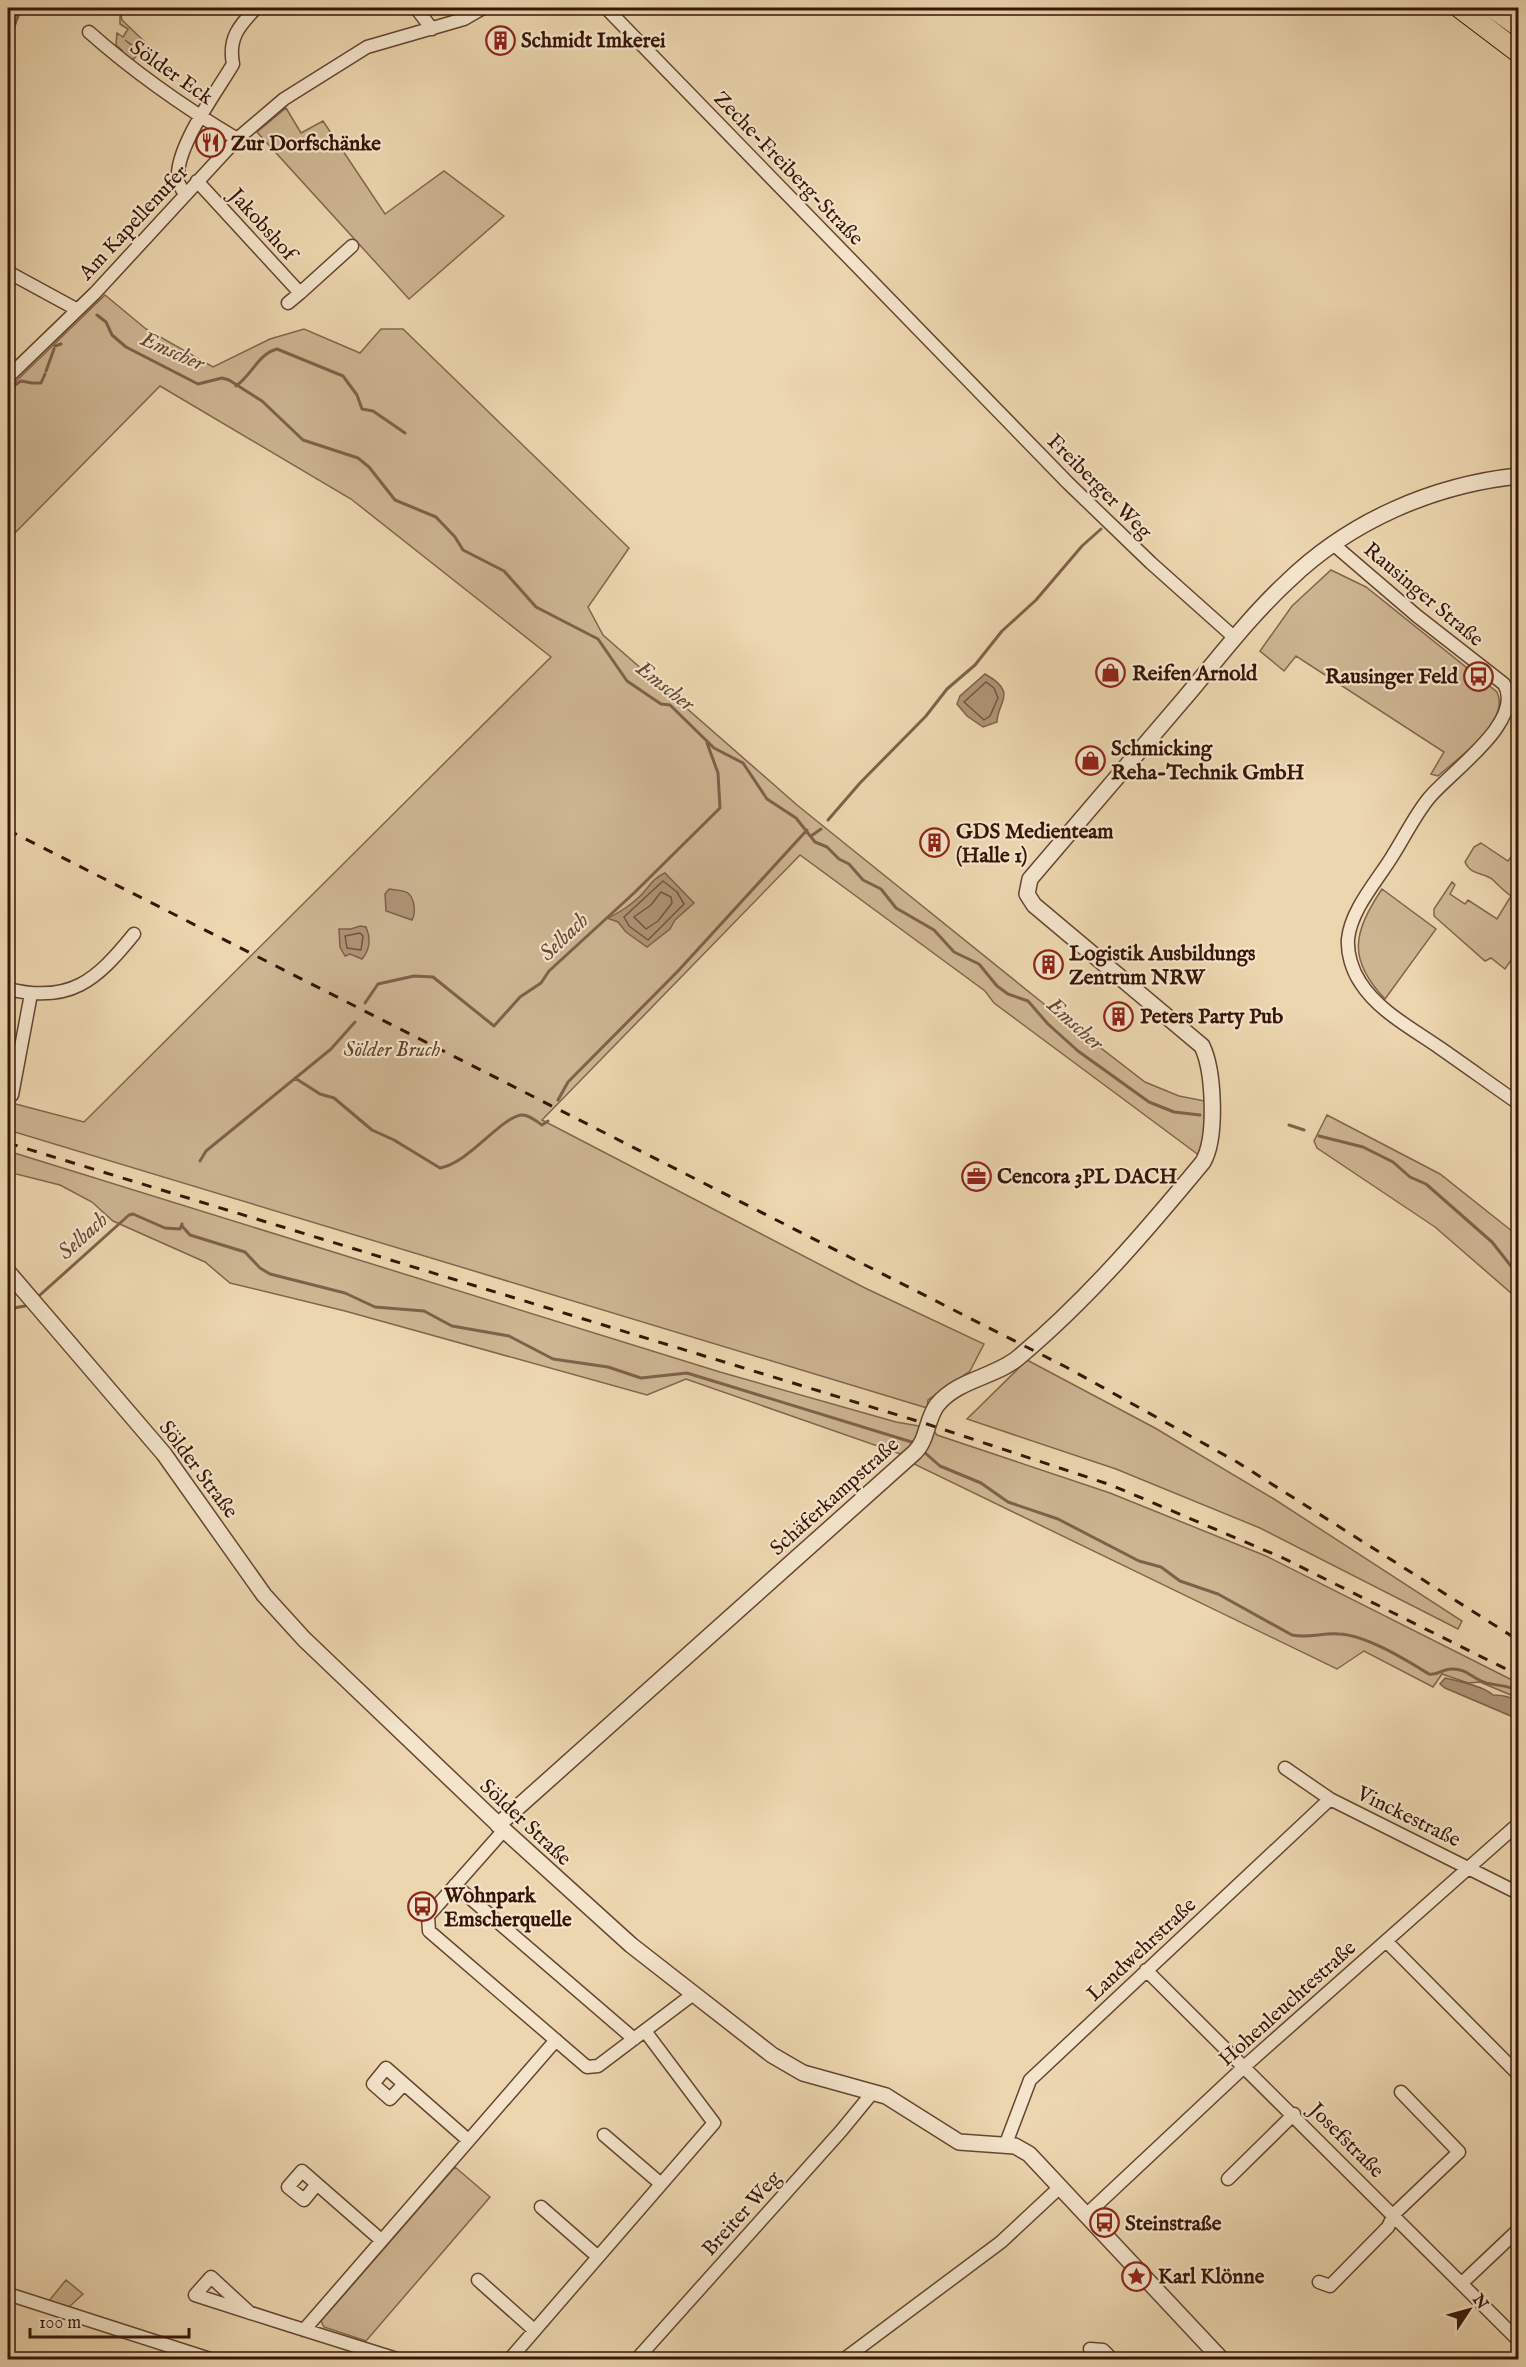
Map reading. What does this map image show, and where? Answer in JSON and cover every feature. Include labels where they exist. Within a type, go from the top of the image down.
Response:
[{"type":"highway","points":[[1460,8],[1518,52]]},
{"type":"highway","points":[[1493,8],[1518,26]]},
{"type":"street","points":[[184,193],[178,182],[179,171],[192,134],[233,64],[229,47],[234,36],[256,8]]},
{"type":"street","points":[[416,8],[432,29]]},
{"type":"street","name":"Am Kapellenufer","points":[[8,377],[101,286],[184,193],[237,139],[284,99],[349,56],[367,47],[464,19],[483,8]]},
{"type":"street","name":"Zeche-Freiberg-Straße","points":[[606,8],[944,356]]},
{"type":"street","name":"Sölder Eck","points":[[89,32],[134,71],[237,139]]},
{"type":"street","name":"Jakobshof","points":[[197,181],[300,293]]},
{"type":"street","points":[[288,303],[352,246]]},
{"type":"street","points":[[8,272],[76,309]]},
{"type":"street","name":"Freiberger Weg","points":[[944,356],[1077,491],[1235,638]]},
{"type":"street","points":[[1235,638],[1288,581],[1333,544],[1358,528],[1416,500],[1475,483],[1518,476]]},
{"type":"street","name":"Rausinger Straße","points":[[1333,544],[1417,616],[1504,684],[1516,700],[1501,729],[1435,791],[1423,806],[1365,899],[1353,921],[1348,939],[1354,972],[1361,984],[1385,1010],[1518,1103]]},
{"type":"street","name":"Schäferkampstraße","points":[[501,1828],[914,1453],[924,1440],[937,1405],[967,1384],[1015,1360],[1066,1318],[1203,1162],[1210,1146],[1211,1126],[1209,1065],[1202,1046],[1034,905],[1027,888],[1030,879],[1235,638]]},
{"type":"street","points":[[8,988],[31,994],[63,992],[87,982],[104,970],[134,934]]},
{"type":"street","points":[[12,1095],[31,994]]},
{"type":"street","name":"Sölder Straße","points":[[8,1272],[164,1454],[264,1595],[304,1640],[501,1828],[613,1929],[692,1995],[772,2055],[803,2073],[897,2101],[959,2142],[1023,2149],[1222,2360]]},
{"type":"street","name":"Vinckestraße","points":[[1286,1768],[1330,1799],[1518,1893]]},
{"type":"street","name":"Landwehrstraße","points":[[1005,2146],[1030,2080],[1330,1799]]},
{"type":"street","name":"Hohenleuchtestraße","points":[[1086,2215],[1245,2066],[1518,1824]]},
{"type":"street","points":[[501,1828],[428,1916],[429,1931],[592,2068],[598,2066],[692,1995]]},
{"type":"street","points":[[455,1885],[633,2040]]},
{"type":"street","points":[[1386,1941],[1518,2074]]},
{"type":"street","name":"Josefstraße","points":[[1146,1970],[1294,2114],[1518,2340]]},
{"type":"street","points":[[509,2360],[714,2123],[645,2031]]},
{"type":"street","points":[[304,2330],[556,2040]]},
{"type":"street","points":[[404,2084],[468,2140]]},
{"type":"street","name":"Breiter Weg","points":[[636,2360],[841,2131],[873,2092]]},
{"type":"street","points":[[1319,2282],[1330,2286],[1388,2227],[1394,2214],[1459,2152],[1401,2092]]},
{"type":"street","points":[[1228,2179],[1294,2114]]},
{"type":"street","points":[[604,2135],[661,2184]]},
{"type":"street","points":[[317,2184],[381,2240]]},
{"type":"street","points":[[843,2360],[1001,2242],[1060,2187]]},
{"type":"street","points":[[541,2207],[597,2256]]},
{"type":"street","points":[[1462,2283],[1518,2230]]},
{"type":"street","points":[[478,2280],[534,2330]]},
{"type":"street","points":[[8,2294],[213,2360]]},
{"type":"street","points":[[250,2313],[400,2360]]},
{"type":"street","points":[[1089,2349],[1103,2350],[1113,2360]]},
{"type":"green space","points":[[120,8],[122,20],[146,43],[140,51],[125,40],[140,52],[130,63],[115,47],[123,51],[116,45],[117,33],[123,37],[128,29],[120,24]]},
{"type":"green space","points":[[286,108],[301,133],[323,121],[385,214],[444,171],[504,216],[409,299],[257,132]]},
{"type":"green space","name":"Sölder Bruch","points":[[105,295],[146,329],[213,367],[270,339],[304,329],[360,353],[381,329],[403,329],[629,548],[588,607],[603,635],[797,805],[1049,1008],[1145,1082],[1179,1096],[1205,1101],[1205,1129],[1200,1156],[994,1003],[985,991],[800,855],[542,1120],[865,1288],[984,1344],[970,1371],[928,1400],[927,1408],[8,1130],[8,1102],[84,1122],[551,657],[351,499],[160,386],[8,540],[8,389]]},
{"type":"green space","points":[[1331,570],[1366,587],[1497,692],[1499,703],[1497,715],[1490,727],[1470,749],[1438,776],[1431,774],[1444,752],[1296,656],[1284,671],[1260,651],[1292,606]]},
{"type":"green space","points":[[1481,843],[1508,861],[1518,848],[1518,950],[1505,969],[1491,958],[1485,961],[1434,916],[1434,909],[1452,882],[1455,885],[1450,894],[1465,904],[1468,900],[1497,919],[1511,896],[1489,878],[1471,870],[1465,862],[1474,847]]},
{"type":"green space","points":[[1382,889],[1436,929],[1385,999],[1364,971],[1358,946],[1365,919]]},
{"type":"green space","points":[[1327,1115],[1440,1174],[1517,1235],[1518,1299],[1435,1227],[1317,1148],[1314,1141]]},
{"type":"green space","points":[[8,1151],[720,1372],[896,1422],[925,1427],[920,1438],[903,1455],[686,1379],[647,1395],[345,1311],[230,1283],[205,1262],[113,1221],[92,1202],[60,1185],[8,1172]]},
{"type":"green space","points":[[1027,1360],[1155,1428],[1274,1499],[1462,1621],[1458,1629],[1260,1528],[1116,1469],[967,1419]]},
{"type":"green space","points":[[932,1429],[937,1435],[1110,1493],[1266,1556],[1518,1683],[1518,1698],[1480,1682],[1468,1683],[1442,1674],[1433,1687],[1364,1651],[1337,1669],[910,1462]]},
{"type":"green space","points":[[455,2167],[490,2197],[366,2341],[324,2327],[321,2321]]},
{"type":"green space","points":[[66,2280],[83,2294],[69,2307],[48,2302]]},
{"type":"water","points":[[985,674],[1001,687],[1004,698],[997,722],[983,727],[967,716],[957,704],[960,696]]},
{"type":"water","points":[[665,873],[694,903],[675,920],[670,929],[647,947],[626,932],[618,922],[607,918],[631,904],[655,879]]},
{"type":"water","points":[[389,889],[408,893],[414,906],[412,920],[386,911],[385,894]]},
{"type":"water","points":[[366,927],[368,931],[367,952],[362,959],[350,954],[345,956],[340,947],[339,929]]},
{"type":"water","points":[[1445,1678],[1477,1686],[1493,1695],[1506,1696],[1518,1701],[1518,1719],[1445,1688],[1440,1684]]},
{"type":"waterway","points":[[12,32],[21,8]]},
{"type":"waterway","name":"Emscher","points":[[97,315],[106,322],[112,335],[126,347],[198,384],[222,378],[229,380],[262,401],[303,440],[358,458],[369,467],[395,500],[436,517],[455,537],[463,550],[504,571],[536,607],[598,639],[627,681],[661,704],[670,705],[714,748],[743,763],[767,799],[796,818],[815,842],[827,847],[839,859],[849,864],[863,880],[881,889],[896,908],[934,930],[954,952],[979,964],[997,986],[1008,994],[1028,1001],[1048,1024],[1078,1051],[1149,1102],[1174,1112],[1200,1115]]},
{"type":"waterway","points":[[55,346],[61,344]]},
{"type":"waterway","points":[[46,371],[54,349]]},
{"type":"waterway","points":[[236,386],[265,355],[277,349],[343,376],[357,395],[362,409],[373,411],[405,433]]},
{"type":"waterway","points":[[34,383],[41,383],[45,374]]},
{"type":"waterway","points":[[15,385],[21,381],[32,383]]},
{"type":"waterway","points":[[8,407],[14,388]]},
{"type":"waterway","points":[[828,820],[860,783],[926,716],[947,689],[975,665],[1002,631],[1036,600],[1082,546],[1101,529]]},
{"type":"waterway","name":"Selbach","points":[[365,1003],[378,984],[414,976],[433,977],[494,1026],[520,997],[541,983],[549,971],[634,893],[720,808],[718,773],[707,743]]},
{"type":"waterway","points":[[811,836],[821,829]]},
{"type":"waterway","points":[[558,1100],[568,1082],[678,971],[807,830]]},
{"type":"waterway","name":"Selbach","points":[[200,1161],[206,1151],[331,1049],[355,1022]]},
{"type":"waterway","points":[[295,1078],[320,1094],[334,1098],[372,1130],[394,1140],[440,1168],[462,1158],[512,1118],[526,1116],[542,1125],[548,1121]]},
{"type":"waterway","name":"Emscher","points":[[1289,1125],[1304,1130]]},
{"type":"waterway","name":"Emscher","points":[[1319,1136],[1363,1147],[1393,1162],[1410,1177],[1426,1184],[1492,1242],[1518,1275]]},
{"type":"waterway","name":"Selbach","points":[[40,1295],[129,1215],[133,1214],[165,1228],[180,1229],[182,1224]]},
{"type":"waterway","points":[[182,1226],[190,1235],[245,1252],[260,1268],[270,1274],[345,1293],[375,1307],[424,1311],[452,1326],[509,1336],[553,1359],[608,1367],[641,1378],[687,1373],[915,1443]]},
{"type":"waterway","name":"Selbach","points":[[8,1309],[25,1306]]},
{"type":"waterway","points":[[923,1451],[940,1466],[981,1483],[1008,1502],[1058,1519],[1139,1561],[1161,1567],[1180,1581],[1218,1594],[1292,1635],[1350,1635],[1386,1649],[1429,1674],[1456,1669],[1486,1683],[1518,1691]]},
{"type":"railway","points":[[8,830],[1066,1367],[1237,1462],[1518,1640]]},
{"type":"railway","points":[[8,1143],[927,1424],[1111,1485],[1283,1558],[1518,1675]]},
{"type":"place","name":"Schmidt Imkerei","points":[[500,40]]},
{"type":"place","name":"Zur Dorfschänke","points":[[210,143]]},
{"type":"place","name":"Reifen Arnold","points":[[1111,673]]},
{"type":"place","name":"Rausinger Feld","points":[[1479,676]]},
{"type":"place","name":"Schmicking Reha-Technik GmbH","points":[[1090,760]]},
{"type":"place","name":"GDS Medienteam (Halle 1)","points":[[935,843]]},
{"type":"place","name":"Logistik Ausbildungs Zentrum NRW","points":[[1048,965]]},
{"type":"place","name":"Peters Party Pub","points":[[1119,1016]]},
{"type":"place","name":"Cencora 3PL DACH","points":[[976,1176]]},
{"type":"place","name":"Wohnpark Emscherquelle","points":[[423,1907]]},
{"type":"place","name":"Steinstraße","points":[[1104,2223]]},
{"type":"place","name":"Karl Klönne","points":[[1137,2276]]}]
